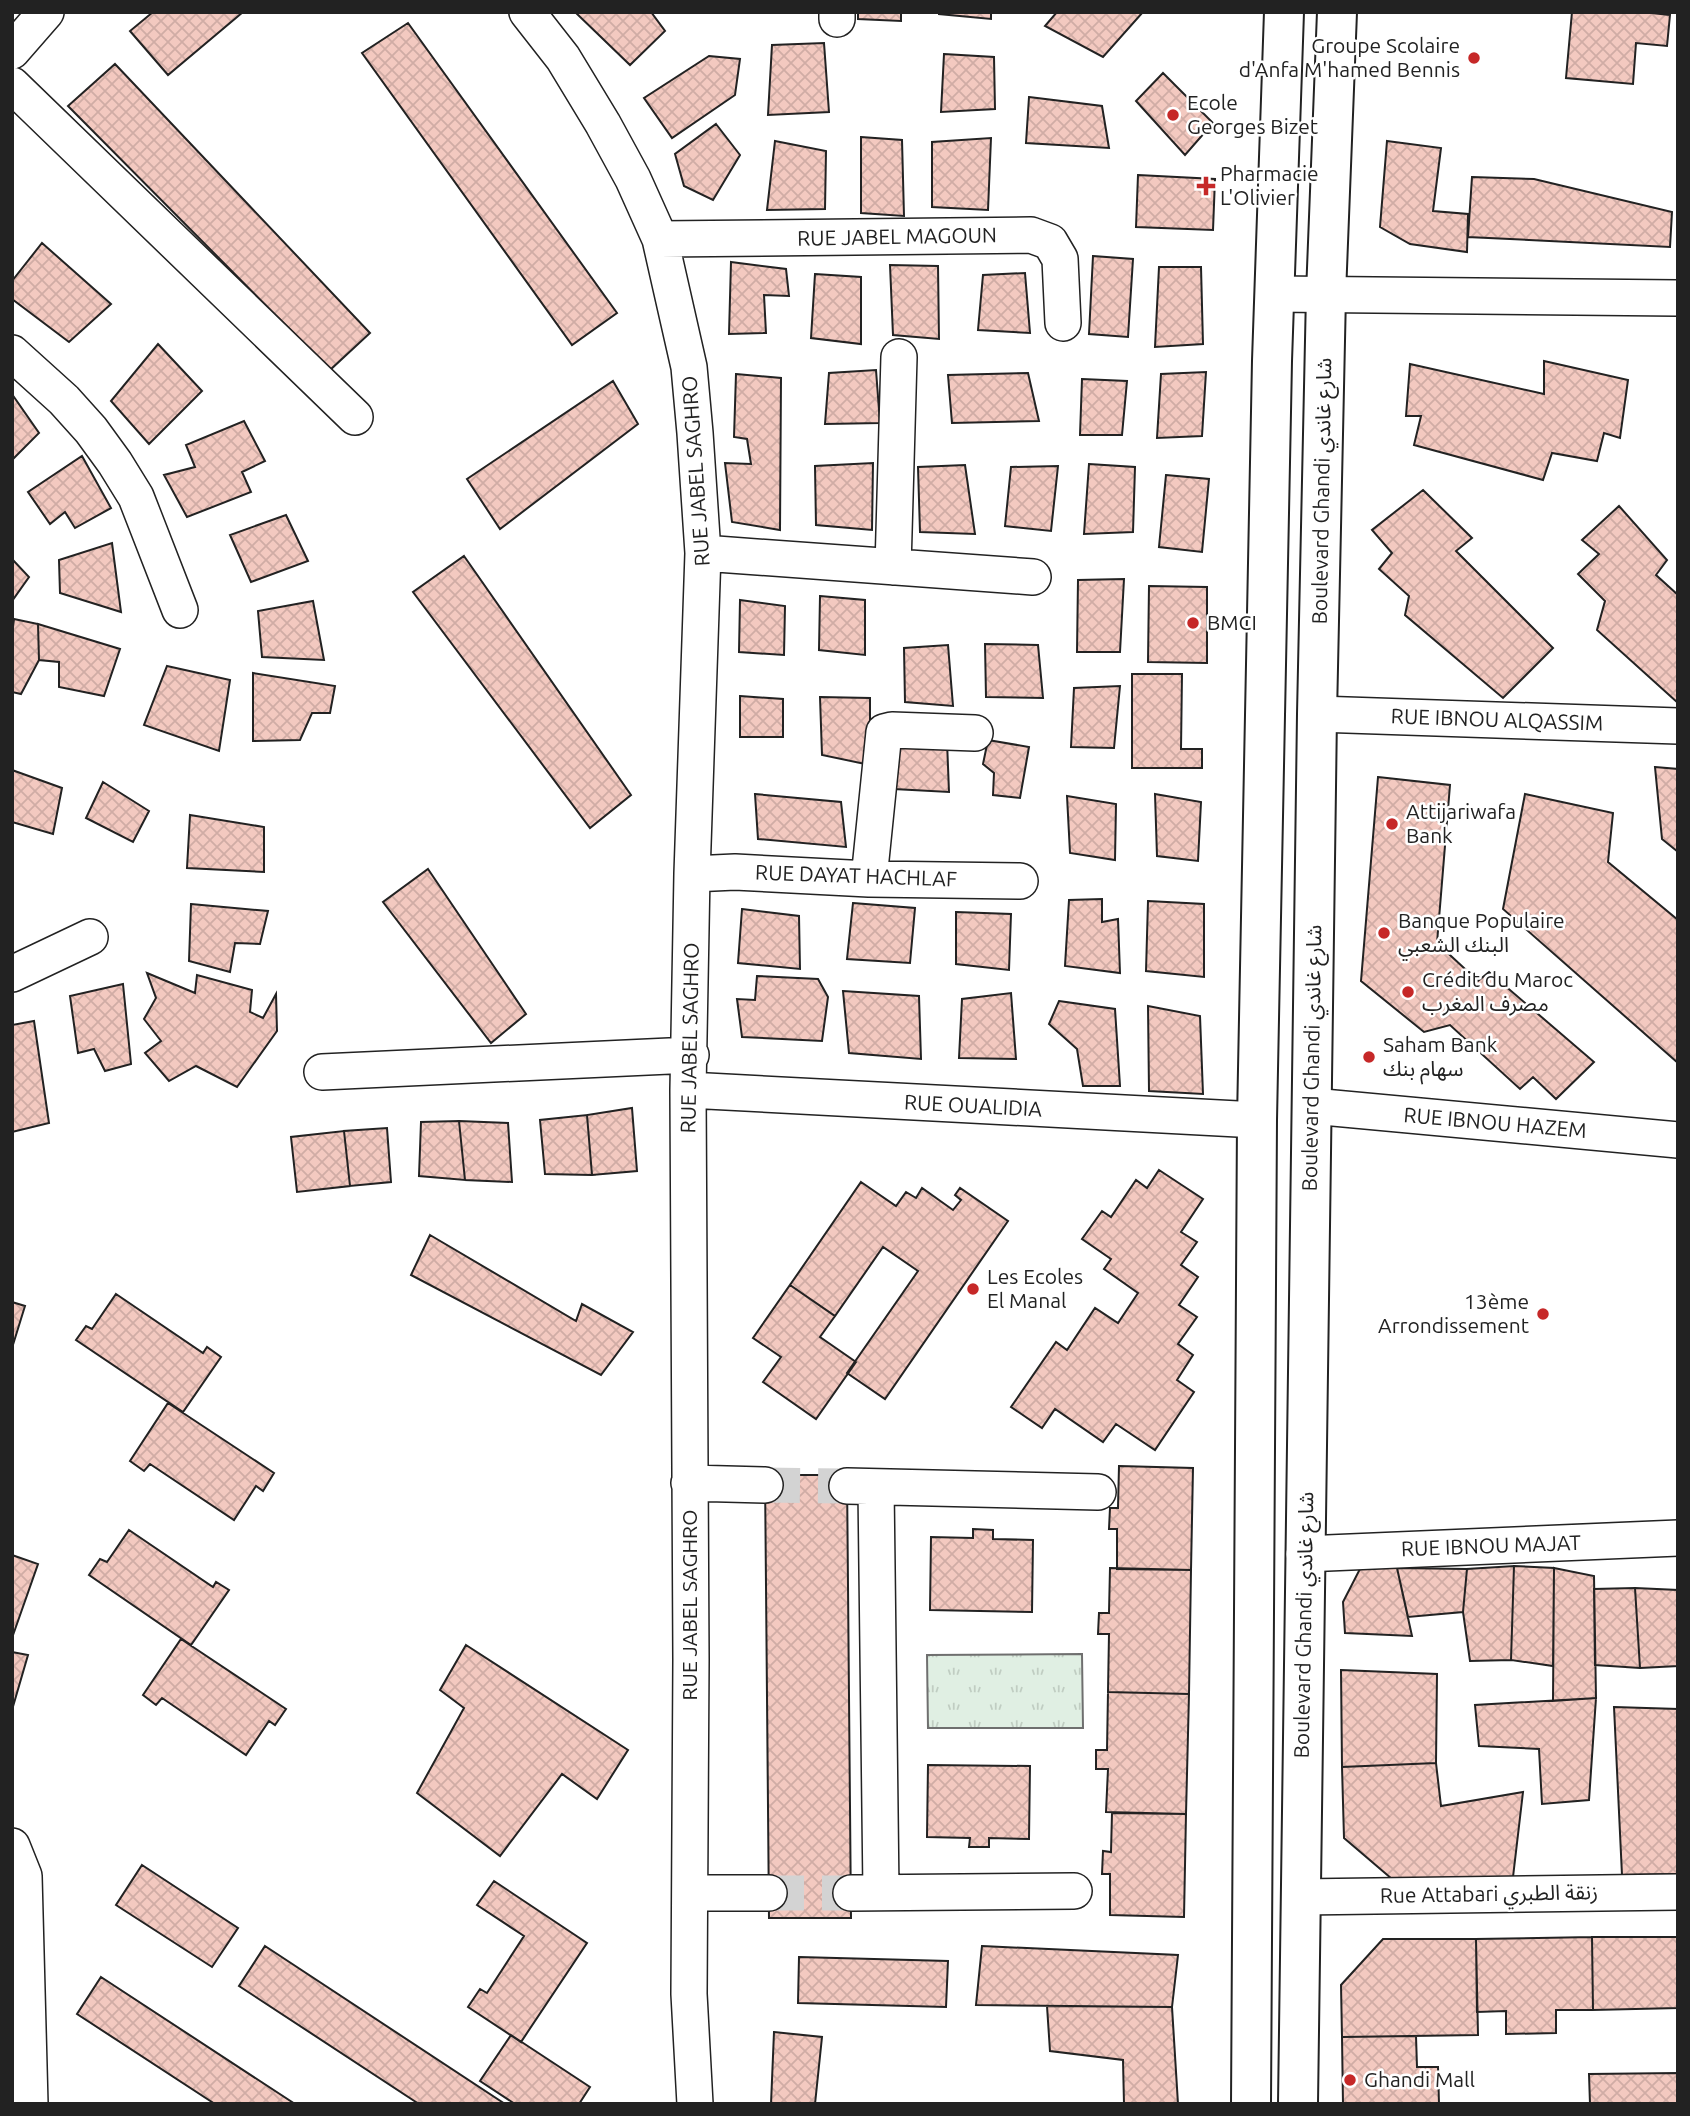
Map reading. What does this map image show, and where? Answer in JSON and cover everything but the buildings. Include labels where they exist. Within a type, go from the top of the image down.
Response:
[{"type":"main road","points":[[1251,2104],[1257,1120],[1274,294],[1284,12]]},
{"type":"main road","name":"Boulevard Ghandi شارع غاندي","points":[[1298,2104],[1317,714],[1326,294],[1337,12]]},
{"type":"street","points":[[12,51],[46,12]]},
{"type":"street","name":"RUE JABEL SAGHRO","points":[[527,12],[563,58],[634,179],[660,239],[689,367],[703,553],[688,1090],[690,1994],[695,2104]]},
{"type":"street","points":[[12,85],[355,418]]},
{"type":"street","name":"RUE JABEL MAGOUN","points":[[660,239],[1040,225],[1060,259],[1063,323]]},
{"type":"street","points":[[1274,294],[1678,298]]},
{"type":"street","points":[[12,353],[64,400],[91,430],[115,463],[136,497],[180,610]]},
{"type":"street","points":[[894,567],[899,357]]},
{"type":"street","points":[[703,553],[1033,577]]},
{"type":"street","name":"RUE IBNOU ALQASSIM","points":[[1317,714],[1678,726]]},
{"type":"street","points":[[869,879],[884,732],[975,733]]},
{"type":"street","name":"RUE DAYAT HACHLAF","points":[[692,874],[735,872],[869,879],[1020,881]]},
{"type":"street","points":[[12,974],[90,937]]},
{"type":"street","points":[[323,1072],[691,1055]]},
{"type":"street","name":"RUE OUALIDIA","points":[[688,1090],[1257,1120]]},
{"type":"street","name":"RUE IBNOU HAZEM","points":[[1312,1106],[1678,1140]]},
{"type":"street","points":[[690,1483],[765,1485]]},
{"type":"street","points":[[1074,1891],[866,1893],[862,1487],[1098,1492]]},
{"type":"street","name":"RUE IBNOU MAJAT","points":[[1304,1554],[1678,1538]]},
{"type":"street","points":[[12,1846],[24,1876],[30,2104]]},
{"type":"street","name":"Rue Attabari زنقة الطبري","points":[[1300,1897],[1678,1892]]},
{"type":"street","points":[[690,1893],[769,1893]]},
{"type":"green space","points":[[1082,1654],[1083,1728],[928,1728],[927,1655]]},
{"type":"tunnel","points":[[765,1485],[847,1486]]},
{"type":"tunnel","points":[[769,1893],[851,1893]]},
{"type":"place","name":"Groupe Scolaire d'Anfa M'hamed Bennis","points":[[1474,58]]},
{"type":"place","name":"Ecole Georges Bizet","points":[[1173,115]]},
{"type":"place","name":"Pharmacie L'Olivier","points":[[1206,186]]},
{"type":"place","name":"BMCI","points":[[1193,623]]},
{"type":"place","name":"Attijariwafa Bank","points":[[1392,824]]},
{"type":"place","name":"Banque Populaire البنك الشعبي","points":[[1384,933]]},
{"type":"place","name":"Crédit du Maroc مصرف المغرب","points":[[1408,992]]},
{"type":"place","name":"Saham Bank سهام بنك","points":[[1369,1057]]},
{"type":"place","name":"Les Ecoles El Manal","points":[[973,1289]]},
{"type":"place","name":"13ème Arrondissement","points":[[1543,1314]]},
{"type":"place","name":"Ghandi Mall","points":[[1350,2080]]}]
